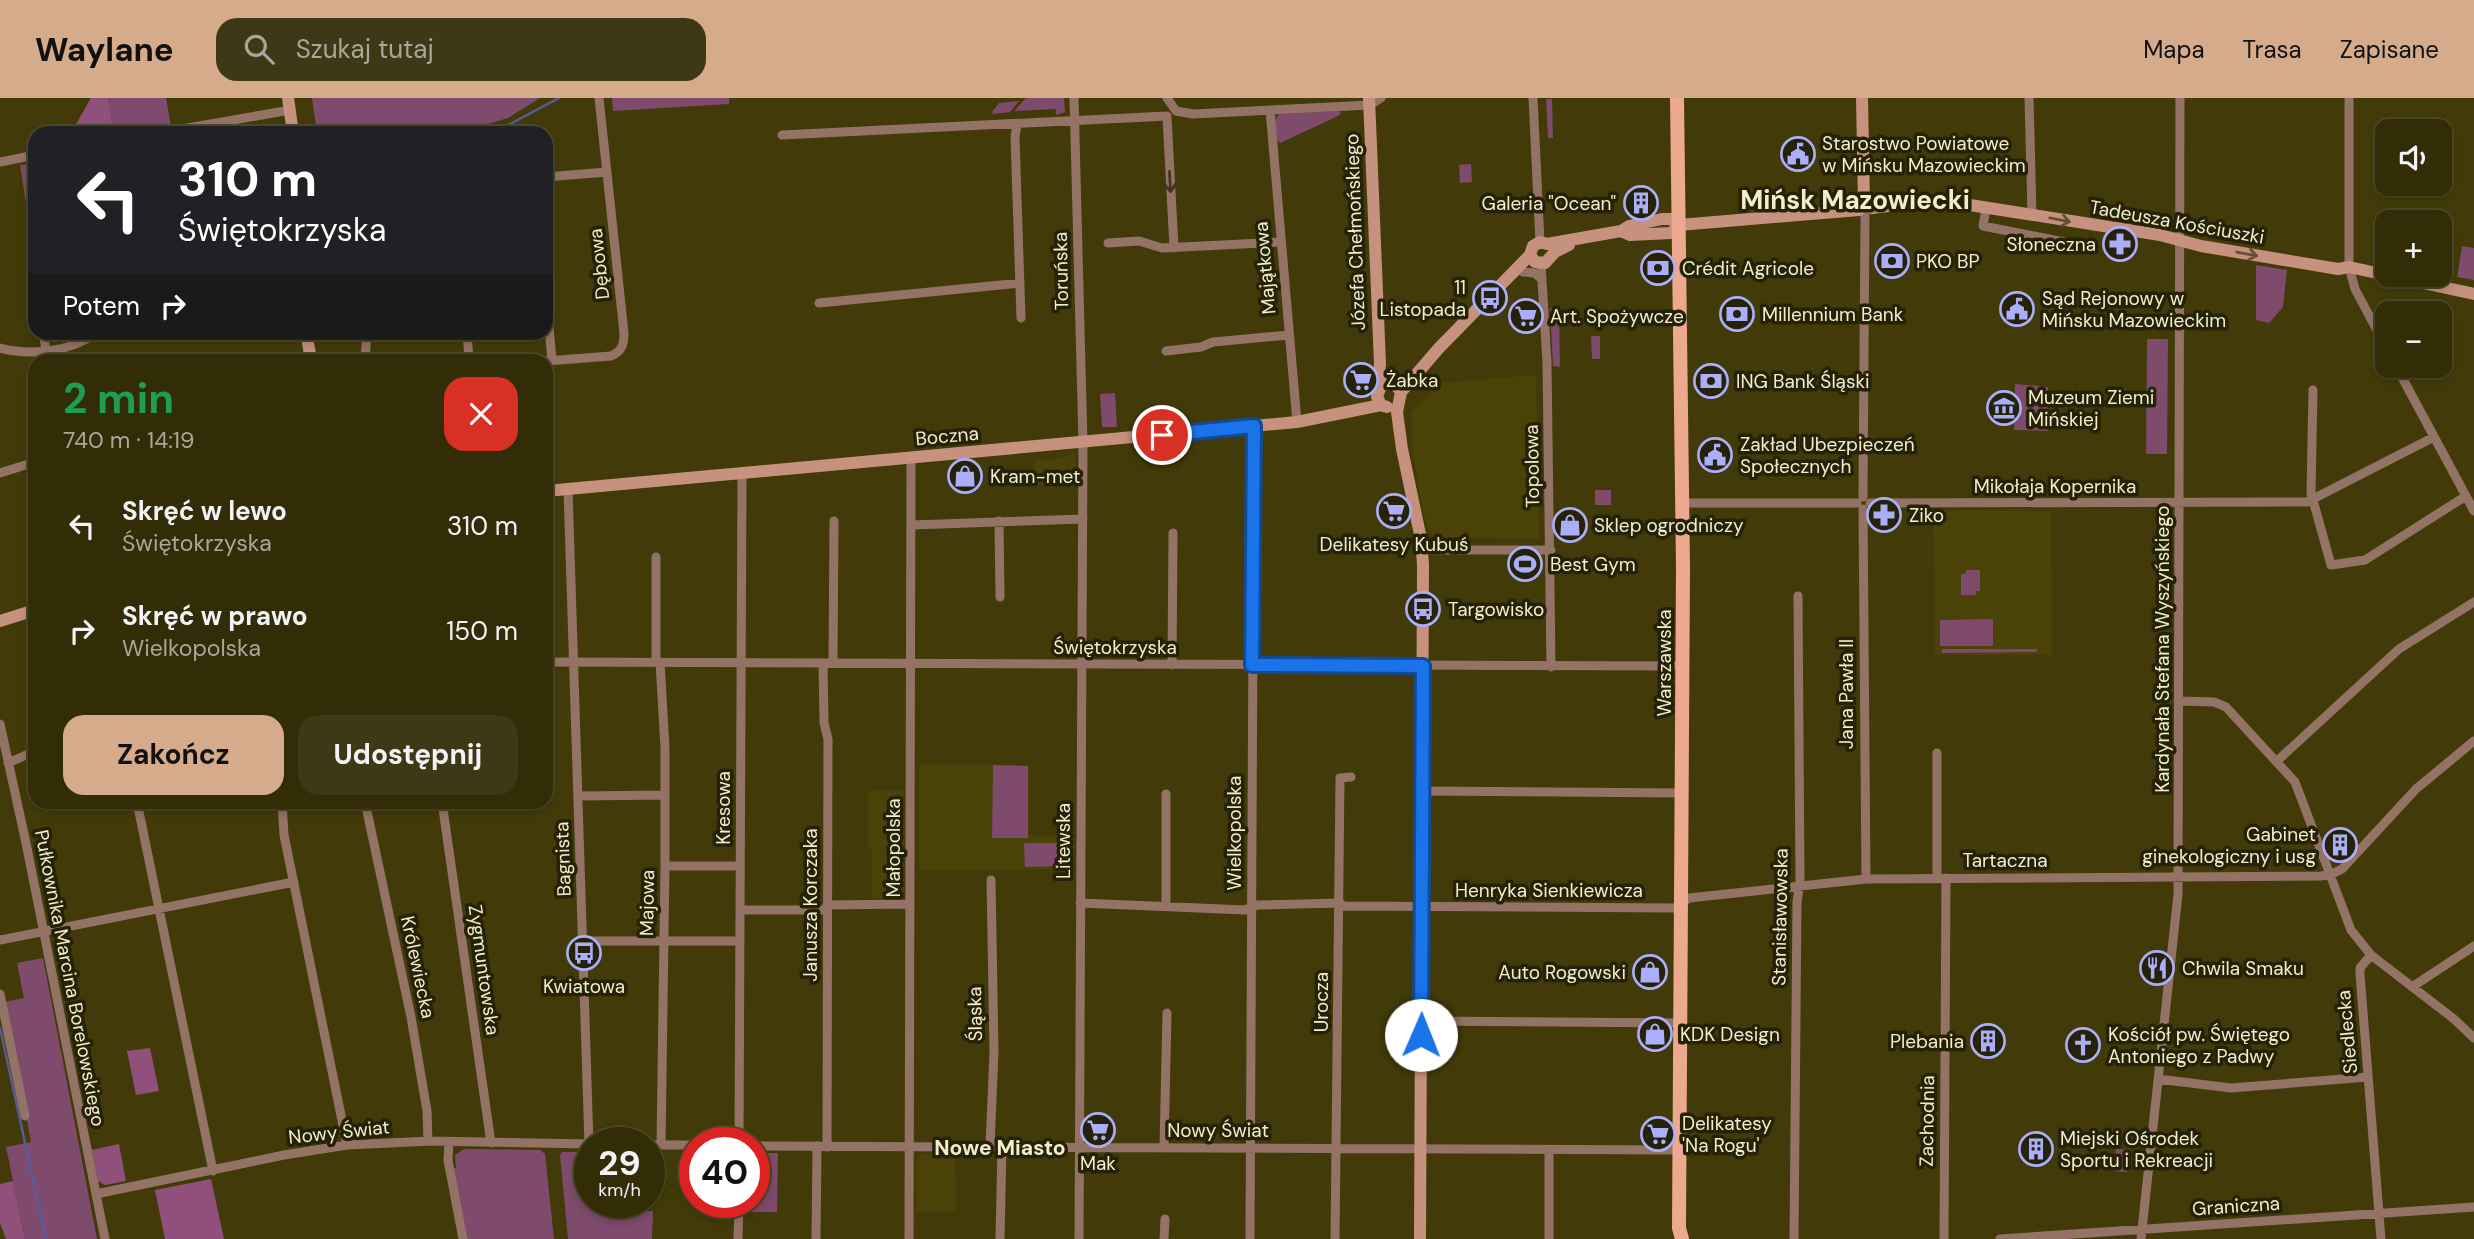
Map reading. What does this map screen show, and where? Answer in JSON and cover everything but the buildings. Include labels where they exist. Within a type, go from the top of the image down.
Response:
[{"type":"main road","name":"Warszawska","points":[[1677,98],[1683,503],[1679,1235]]},
{"type":"street","name":"Dębowa","points":[[553,361],[611,355],[623,345],[624,333],[600,98]]},
{"type":"street","name":"Toruńska","points":[[1074,98],[1083,443]]},
{"type":"street","points":[[1167,98],[1170,112],[1174,248]]},
{"type":"street","name":"Topolowa","points":[[1533,98],[1548,362],[1551,667]]},
{"type":"street","points":[[1862,98],[1865,209]]},
{"type":"street","points":[[2029,98],[2032,215]]},
{"type":"street","name":"Kardynała Stefana Wyszyńskiego","points":[[2141,1235],[2179,877],[2180,98]]},
{"type":"street","points":[[2349,98],[2349,267],[2355,289],[2375,326]]},
{"type":"street","points":[[782,135],[1076,121],[1170,112],[1186,114],[1270,110],[1373,101]]},
{"type":"street","name":"Józefa Chełmońskiego","points":[[1373,101],[1371,186],[1380,364],[1378,371],[1388,394],[1402,449],[1423,550],[1420,1239]]},
{"type":"street","points":[[190,126],[289,104],[292,126]]},
{"type":"street","name":"Majątkowa","points":[[1270,110],[1297,422]]},
{"type":"street","points":[[1017,124],[1015,137],[1021,318]]},
{"type":"street","points":[[0,162],[28,156]]},
{"type":"street","points":[[553,176],[607,172]]},
{"type":"street","name":"Tadeusza Kościuszki","points":[[1679,225],[1942,201],[2330,268],[2349,267],[2474,293]]},
{"type":"street","points":[[1986,208],[1983,226],[2064,242]]},
{"type":"street","name":"Jana Pawła II","points":[[1865,209],[1863,503],[1866,879]]},
{"type":"street","points":[[1388,394],[1494,294],[1513,271],[1541,254],[1578,239],[1621,231],[1629,226],[1662,219],[1671,219],[1679,225]]},
{"type":"street","points":[[1108,243],[1139,241],[1162,248],[1174,248],[1280,242]]},
{"type":"street","points":[[1494,294],[1541,254]]},
{"type":"street","points":[[1523,272],[1534,273],[1542,279]]},
{"type":"street","points":[[819,303],[1020,283]]},
{"type":"street","points":[[1166,351],[1201,347],[1213,342],[1289,335]]},
{"type":"street","points":[[44,340],[46,350]]},
{"type":"street","points":[[0,348],[18,352],[46,350],[72,347],[84,340]]},
{"type":"street","points":[[2402,378],[2474,512]]},
{"type":"street","points":[[2313,390],[2312,501],[2331,565],[2362,561],[2372,556],[2466,496]]},
{"type":"street","name":"Boczna","points":[[553,490],[1297,422],[1350,410],[1388,394]]},
{"type":"street","name":"Wielkopolska","points":[[1250,1239],[1254,426]]},
{"type":"street","name":"Mikołaja Kopernika","points":[[1683,503],[2312,501],[2434,437]]},
{"type":"street","name":"Litewska","points":[[1079,1239],[1083,443]]},
{"type":"street","name":"Małopolska","points":[[909,1239],[911,458]]},
{"type":"street","points":[[0,473],[28,463]]},
{"type":"street","name":"Kresowa","points":[[739,1127],[742,473]]},
{"type":"street","name":"Bagnista","points":[[568,489],[589,1127]]},
{"type":"street","points":[[912,524],[1083,519]]},
{"type":"street","name":"Janusza Korczaka","points":[[816,1239],[822,1147],[827,907],[828,739],[824,723],[834,521]]},
{"type":"street","points":[[999,521],[1000,597]]},
{"type":"street","points":[[1172,665],[1173,533]]},
{"type":"street","points":[[1423,550],[1551,550]]},
{"type":"street","name":"Majowa","points":[[656,557],[665,795],[660,1127]]},
{"type":"street","name":"Stanisławowska","points":[[1794,1239],[1799,886],[1798,596]]},
{"type":"street","points":[[2277,761],[2399,649],[2474,603]]},
{"type":"street","points":[[0,621],[28,612]]},
{"type":"street","name":"Świętokrzyska","points":[[553,662],[1683,666]]},
{"type":"street","points":[[2180,701],[2214,702],[2226,707],[2277,761],[2295,782],[2351,930],[2371,955],[2454,1019],[2474,1038]]},
{"type":"street","name":"Pułkownika Marcina Borelowskiego","points":[[0,724],[105,1239]]},
{"type":"street","points":[[2330,875],[2342,869],[2396,808],[2429,776],[2474,741]]},
{"type":"street","name":"Zachodnia","points":[[1937,753],[1942,878],[1944,1239]]},
{"type":"street","points":[[8,763],[28,754]]},
{"type":"street","name":"Urocza","points":[[1335,1239],[1340,778],[1352,777]]},
{"type":"street","points":[[1422,791],[1682,793]]},
{"type":"street","points":[[1166,793],[1166,906]]},
{"type":"street","points":[[579,796],[665,795]]},
{"type":"street","points":[[138,809],[213,1171]]},
{"type":"street","points":[[282,809],[283,827],[347,1145]]},
{"type":"street","name":"Królewiecka","points":[[366,809],[411,1017],[428,1111],[429,1141]]},
{"type":"street","name":"Zygmuntowska","points":[[443,809],[491,1143]]},
{"type":"street","points":[[665,866],[740,866]]},
{"type":"street","name":"Tartaczna","points":[[1682,903],[1689,898],[1866,879],[2330,875]]},
{"type":"street","name":"Śląska","points":[[990,1146],[994,1052],[991,880]]},
{"type":"street","points":[[0,940],[294,882]]},
{"type":"street","name":"Henryka Sienkiewicza","points":[[1080,903],[1245,910],[1257,905],[1340,903],[1343,906],[1675,908],[1682,903]]},
{"type":"street","points":[[740,910],[911,904]]},
{"type":"street","points":[[584,942],[740,941]]},
{"type":"street","points":[[2412,987],[2474,946]]},
{"type":"street","name":"Siedlecka","points":[[2371,955],[2360,971],[2381,1239]]},
{"type":"street","points":[[0,994],[25,1116]]},
{"type":"street","points":[[1164,1147],[1167,1013]]},
{"type":"street","points":[[1422,1021],[1681,1023]]},
{"type":"street","points":[[2158,1079],[2231,1088],[2368,1077]]},
{"type":"street","name":"Nowy Świat","points":[[96,1194],[347,1145],[429,1141],[574,1144]]},
{"type":"street","points":[[449,1142],[448,1160],[463,1239]]},
{"type":"street","name":"Nowy Świat","points":[[770,1146],[1681,1150]]},
{"type":"street","points":[[1000,1239],[1002,1146]]},
{"type":"street","points":[[1549,1150],[1549,1239]]},
{"type":"street","name":"Graniczna","points":[[2000,1239],[2141,1235],[2474,1207]]},
{"type":"street","points":[[738,1218],[738,1239]]},
{"type":"street","points":[[1164,1239],[1165,1219]]},
{"type":"shaded area","points":[[91,98],[108,98],[113,126],[75,126]]},
{"type":"shaded area","points":[[108,98],[166,98],[171,126],[113,126]]},
{"type":"shaded area","points":[[312,98],[540,98],[508,118],[481,126],[316,126]]},
{"type":"shaded area","points":[[612,98],[729,98],[729,104],[613,111]]},
{"type":"shaded area","points":[[1026,98],[1064,98],[1065,112],[1056,115],[1056,109],[1014,111]]},
{"type":"shaded area","points":[[1546,99],[1552,99],[1553,138],[1548,138]]},
{"type":"shaded area","points":[[1019,101],[1010,112],[992,112],[999,103]]},
{"type":"shaded area","points":[[1340,111],[1338,116],[1280,143],[1276,139],[1275,121],[1279,114]]},
{"type":"shaded area","points":[[28,164],[28,217],[20,165]]},
{"type":"shaded area","points":[[1471,164],[1472,182],[1460,183],[1459,165]]},
{"type":"shaded area","points":[[2462,246],[2474,248],[2474,280],[2457,277]]},
{"type":"shaded area","points":[[2256,265],[2287,270],[2283,307],[2269,323],[2256,320]]},
{"type":"shaded area","points":[[1550,309],[1559,309],[1560,367],[1553,366]]},
{"type":"shaded area","points":[[1591,336],[1600,336],[1600,359],[1592,359]]},
{"type":"shaded area","points":[[2147,339],[2168,339],[2167,454],[2146,454]]},
{"type":"shaded area","points":[[1536,375],[1539,539],[1437,537],[1429,532],[1413,453],[1411,412],[1441,383]]},
{"type":"shaded area","points":[[2015,384],[2048,387],[2048,431],[2014,430]]},
{"type":"shaded area","points":[[1115,393],[1117,427],[1102,427],[1100,394]]},
{"type":"shaded area","points":[[1075,454],[1076,458],[1075,484],[1034,485],[1034,461],[1063,458]]},
{"type":"shaded area","points":[[1595,490],[1611,490],[1611,505],[1595,505]]},
{"type":"shaded area","points":[[1933,510],[2051,511],[2052,655],[1935,655]]},
{"type":"shaded area","points":[[1967,570],[1980,570],[1980,591],[1976,591],[1976,595],[1961,595],[1961,574],[1965,574]]},
{"type":"shaded area","points":[[1993,619],[1993,646],[1940,646],[1940,620]]},
{"type":"shaded area","points":[[1942,649],[2037,649],[2037,652],[1942,653]]},
{"type":"shaded area","points":[[919,764],[1029,765],[1029,835],[1063,836],[1063,869],[919,871]]},
{"type":"shaded area","points":[[993,765],[1028,766],[1028,838],[992,838]]},
{"type":"shaded area","points":[[868,791],[904,791],[904,891],[897,898],[872,898],[872,848],[868,848]]},
{"type":"shaded area","points":[[1024,843],[1063,843],[1063,866],[1025,867]]},
{"type":"shaded area","points":[[43,958],[97,1239],[25,1239],[6,1147],[31,1142],[4,1002],[24,998],[17,963]]},
{"type":"shaded area","points":[[150,1048],[159,1091],[136,1095],[127,1051]]},
{"type":"shaded area","points":[[119,1144],[126,1181],[105,1185],[98,1181],[92,1150]]},
{"type":"shaded area","points":[[464,1149],[540,1150],[545,1154],[554,1239],[467,1239],[454,1168],[455,1155]]},
{"type":"shaded area","points":[[2116,1149],[2129,1150],[2127,1172],[2113,1171]]},
{"type":"shaded area","points":[[562,1152],[574,1152],[574,1218],[653,1218],[652,1239],[568,1239],[560,1155]]},
{"type":"shaded area","points":[[770,1153],[778,1153],[777,1212],[770,1212]]},
{"type":"shaded area","points":[[955,1153],[956,1212],[916,1212],[917,1154]]},
{"type":"shaded area","points":[[211,1179],[224,1239],[165,1239],[155,1190]]},
{"type":"shaded area","points":[[13,1181],[25,1239],[6,1239],[0,1223],[0,1184]]},
{"type":"waterway","points":[[506,126],[559,98]]},
{"type":"waterway","points":[[0,1028],[46,1239]]},
{"type":"place","name":"Starostwo Powiatowe w Mińsku Mazowieckim","points":[[1798,154]]},
{"type":"place","name":"Galeria \"Ocean\"","points":[[1641,203]]},
{"type":"place","name":"Słoneczna","points":[[2120,244]]},
{"type":"place","name":"PKO BP","points":[[1892,261]]},
{"type":"place","name":"Crédit Agricole","points":[[1658,268]]},
{"type":"place","name":"11 Listopada","points":[[1490,298]]},
{"type":"place","name":"Sąd Rejonowy w Mińsku Mazowieckim","points":[[2017,309]]},
{"type":"place","name":"Millennium Bank","points":[[1737,314]]},
{"type":"place","name":"Art. Spożywcze","points":[[1526,316]]},
{"type":"place","name":"Żabka","points":[[1361,380]]},
{"type":"place","name":"ING Bank Śląski","points":[[1711,381]]},
{"type":"place","name":"Muzeum Ziemi Mińskiej","points":[[2004,408]]},
{"type":"place","name":"Zakład Ubezpieczeń Społecznych","points":[[1715,455]]},
{"type":"place","name":"Kram-met","points":[[965,476]]},
{"type":"place","name":"Delikatesy Kubuś","points":[[1394,511]]},
{"type":"place","name":"Ziko","points":[[1884,515]]},
{"type":"place","name":"Sklep ogrodniczy","points":[[1570,525]]},
{"type":"place","name":"Best Gym","points":[[1525,564]]},
{"type":"place","name":"Targowisko","points":[[1423,609]]},
{"type":"place","name":"Gabinet ginekologiczny i usg","points":[[2340,845]]},
{"type":"place","name":"Kwiatowa","points":[[584,953]]},
{"type":"place","name":"Chwila Smaku","points":[[2157,968]]},
{"type":"place","name":"Auto Rogowski","points":[[1650,972]]},
{"type":"place","name":"KDK Design","points":[[1655,1034]]},
{"type":"place","name":"Plebania","points":[[1988,1041]]},
{"type":"place","name":"Kościół pw. Świętego Antoniego z Padwy","points":[[2083,1045]]},
{"type":"place","name":"Mak","points":[[1098,1130]]},
{"type":"place","name":"Delikatesy 'Na Rogu'","points":[[1658,1134]]},
{"type":"place","name":"Miejski Ośrodek Sportu i Rekreacji","points":[[2036,1149]]},
{"type":"district","name":"Mińsk Mazowiecki","points":[[1855,200]]},
{"type":"district","name":"Nowe Miasto","points":[[1000,1148]]},
{"type":"route","points":[[1162,435],[1254,426],[1252,665],[1423,666],[1421,1035]]}]
